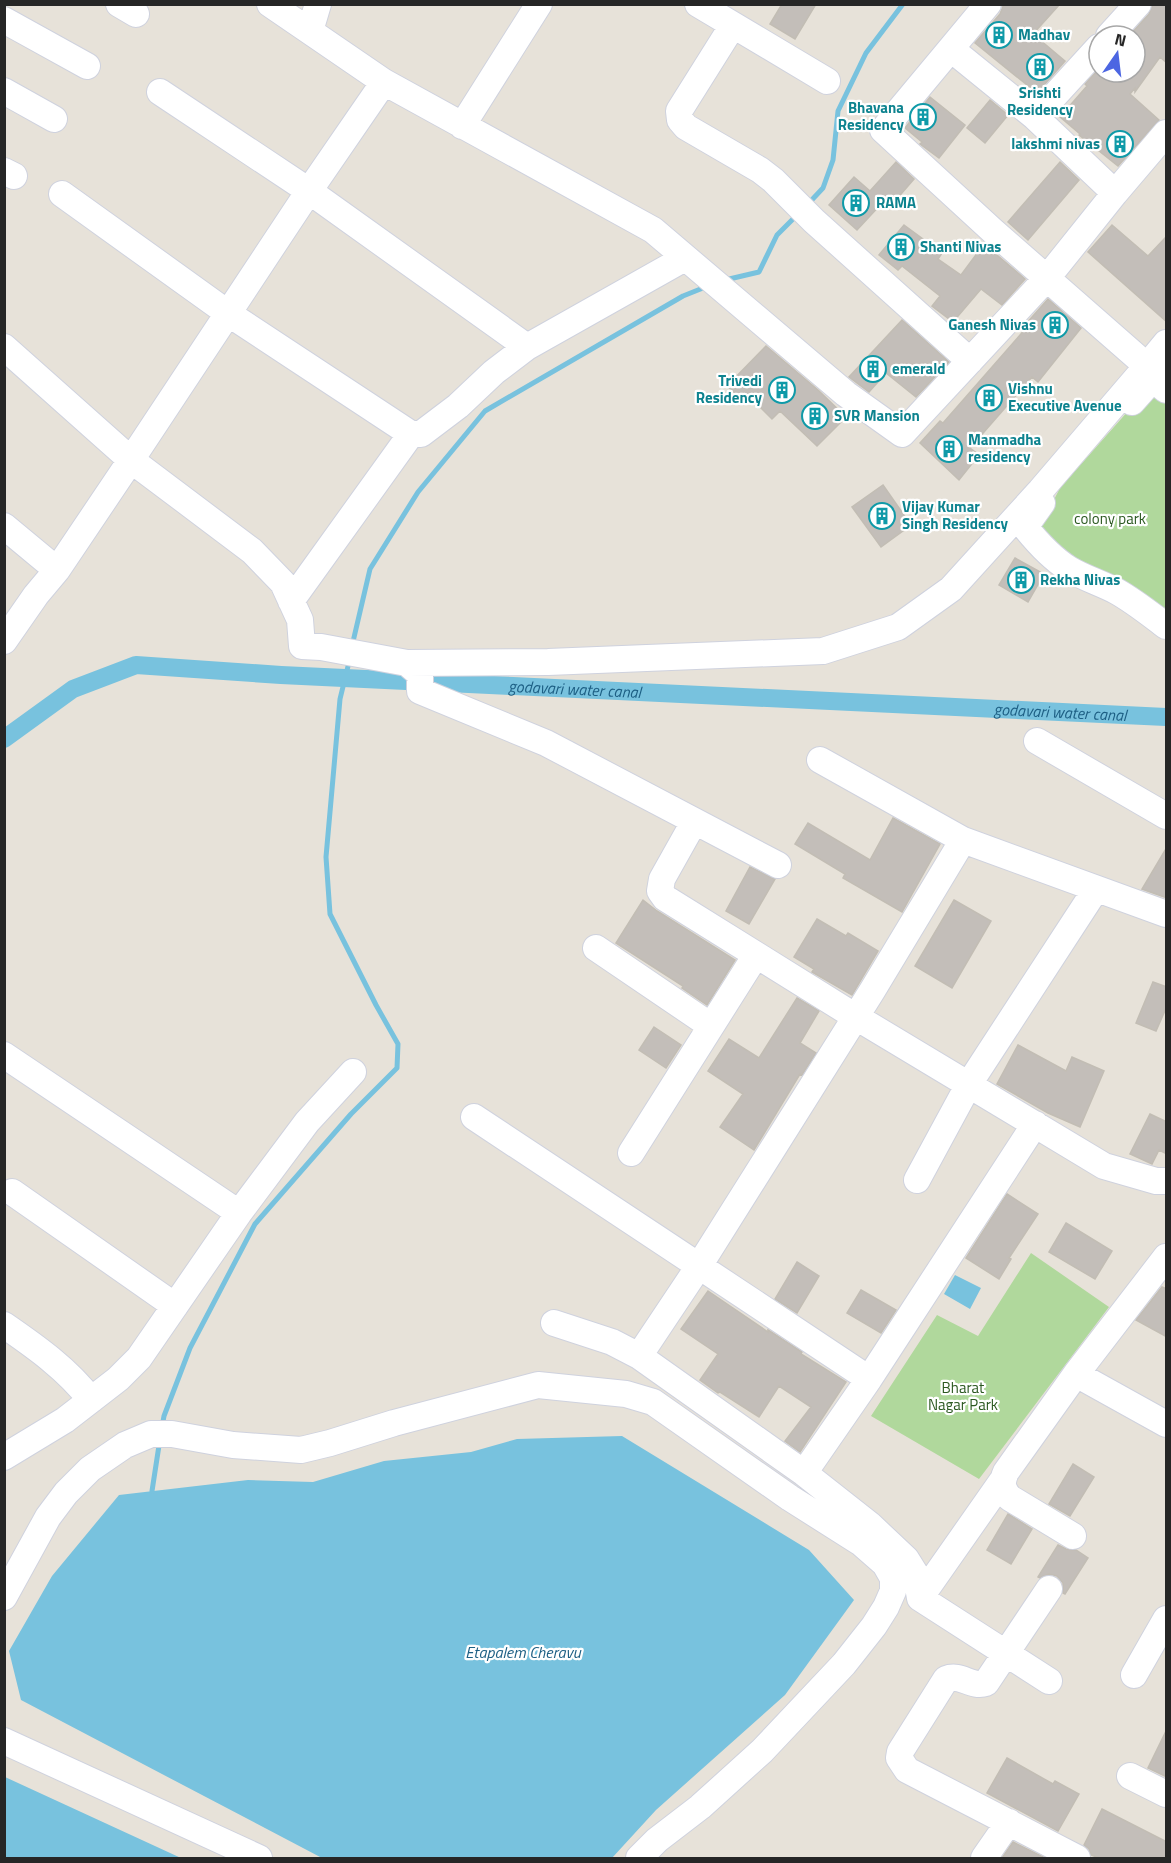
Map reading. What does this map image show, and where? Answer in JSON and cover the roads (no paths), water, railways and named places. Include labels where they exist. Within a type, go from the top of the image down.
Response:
[{"type":"street","points":[[270,4],[384,82],[653,230],[846,394],[902,434],[1047,278],[1115,193],[1167,133]]},
{"type":"street","points":[[310,31],[318,4]]},
{"type":"street","points":[[462,126],[539,4]]},
{"type":"street","points":[[699,4],[827,81]]},
{"type":"street","points":[[988,4],[883,130],[1047,278],[1157,373]]},
{"type":"street","points":[[1120,24],[1138,4]]},
{"type":"street","points":[[4,20],[87,66]]},
{"type":"street","points":[[733,25],[679,111],[680,120],[686,127],[760,170],[970,361]]},
{"type":"street","points":[[951,49],[1035,117],[1115,193]]},
{"type":"street","points":[[1035,117],[1087,60]]},
{"type":"street","points":[[4,641],[131,460],[384,82]]},
{"type":"street","points":[[4,91],[54,119]]},
{"type":"street","points":[[160,92],[309,191],[526,347]]},
{"type":"street","points":[[62,195],[229,314],[411,435],[421,434],[449,413],[494,372],[526,347],[685,258]]},
{"type":"street","points":[[416,676],[548,662],[823,651],[898,627],[951,589],[1040,491],[1157,373],[1167,343]]},
{"type":"street","points":[[4,347],[131,460],[252,550],[283,583],[300,620],[303,646],[321,647],[416,676],[778,865]]},
{"type":"street","points":[[1167,390],[1155,381],[1149,383],[1055,484],[1025,527],[1070,570],[1118,592],[1167,626]]},
{"type":"street","points":[[291,601],[411,435]]},
{"type":"street","points":[[4,526],[47,581]]},
{"type":"street","points":[[1036,741],[1167,816]]},
{"type":"street","points":[[820,760],[963,840],[1167,914]]},
{"type":"street","points":[[694,822],[662,879],[660,891],[665,897],[856,1017],[1104,1166],[1156,1181],[1167,1181]]},
{"type":"street","points":[[639,1356],[699,1266],[856,1017],[963,840]]},
{"type":"street","points":[[917,1180],[969,1084],[1096,889]]},
{"type":"street","points":[[596,948],[711,1026]]},
{"type":"street","points":[[631,1153],[756,955]]},
{"type":"street","points":[[4,1055],[239,1213]]},
{"type":"street","points":[[4,1457],[65,1420],[118,1380],[139,1358],[239,1213],[307,1122],[353,1072]]},
{"type":"street","points":[[474,1117],[869,1379]]},
{"type":"street","points":[[804,1473],[869,1379],[1035,1124]]},
{"type":"street","points":[[12,1192],[175,1306]]},
{"type":"street","points":[[920,1598],[1076,1374],[1164,1266]]},
{"type":"street","points":[[554,1323],[612,1342],[639,1356],[804,1473],[870,1525],[906,1559],[916,1575],[920,1598],[1049,1681]]},
{"type":"street","points":[[4,1325],[38,1348],[63,1369],[79,1384],[91,1400]]},
{"type":"street","points":[[1076,1374],[1167,1424]]},
{"type":"street","points":[[4,1597],[48,1517],[66,1493],[90,1469],[125,1445],[151,1434],[172,1434],[233,1445],[301,1450],[538,1385],[627,1394],[653,1402],[790,1498],[861,1543],[885,1564],[893,1578],[893,1591],[874,1626],[844,1664],[762,1751],[639,1858]]},
{"type":"street","points":[[1002,1481],[1004,1491],[1010,1498],[1073,1536]]},
{"type":"street","points":[[1049,1589],[986,1683],[975,1685],[956,1677],[946,1680],[900,1752],[899,1758],[907,1770],[1077,1858]]},
{"type":"street","points":[[1134,1675],[1167,1619]]},
{"type":"street","points":[[4,1741],[259,1858]]},
{"type":"street","points":[[1130,1776],[1167,1794]]},
{"type":"street","points":[[984,1858],[1009,1822]]},
{"type":"water","points":[[955,1275],[981,1288],[970,1309],[944,1294]]},
{"type":"water","name":"Etapalem Cheravu","points":[[622,1436],[809,1550],[854,1600],[785,1695],[656,1810],[612,1858],[322,1858],[21,1700],[9,1651],[52,1576],[119,1495],[248,1480],[313,1482],[384,1461],[471,1452],[517,1439]]},
{"type":"water","points":[[5,1777],[181,1858],[5,1858]]},
{"type":"waterway","points":[[808,204],[823,188],[833,160],[838,111],[866,53],[903,4]]},
{"type":"waterway","points":[[725,280],[759,272],[777,235],[797,215]]},
{"type":"waterway","points":[[352,646],[370,569],[418,492],[485,411],[683,296],[708,286]]},
{"type":"waterway","points":[[162,1427],[190,1348],[255,1224],[351,1114],[397,1068],[398,1044],[330,914],[326,857],[340,699],[350,658]]},
{"type":"waterway","name":"godavari water canal","points":[[4,739],[73,689],[136,665],[281,675],[1166,717]]},
{"type":"waterway","points":[[152,1491],[160,1439]]},
{"type":"place","name":"Madhav","points":[[999,35]]},
{"type":"place","name":"Srishti Residency","points":[[1040,67]]},
{"type":"place","name":"Bhavana Residency","points":[[923,117]]},
{"type":"place","name":"lakshmi nivas","points":[[1120,144]]},
{"type":"place","name":"RAMA","points":[[856,203]]},
{"type":"place","name":"Shanti Nivas","points":[[901,247]]},
{"type":"place","name":"Ganesh Nivas","points":[[1055,325]]},
{"type":"place","name":"emerald","points":[[873,369]]},
{"type":"place","name":"Trivedi Residency","points":[[782,390]]},
{"type":"place","name":"Vishnu Executive Avenue","points":[[989,398]]},
{"type":"place","name":"SVR Mansion","points":[[815,416]]},
{"type":"place","name":"Manmadha residency","points":[[949,449]]},
{"type":"place","name":"Vijay Kumar Singh Residency","points":[[882,516]]},
{"type":"place","name":"Rekha Nivas","points":[[1021,580]]},
{"type":"park label","name":"colony park","points":[[1110,519]]},
{"type":"park label","name":"Bharat Nagar Park","points":[[963,1396]]}]
